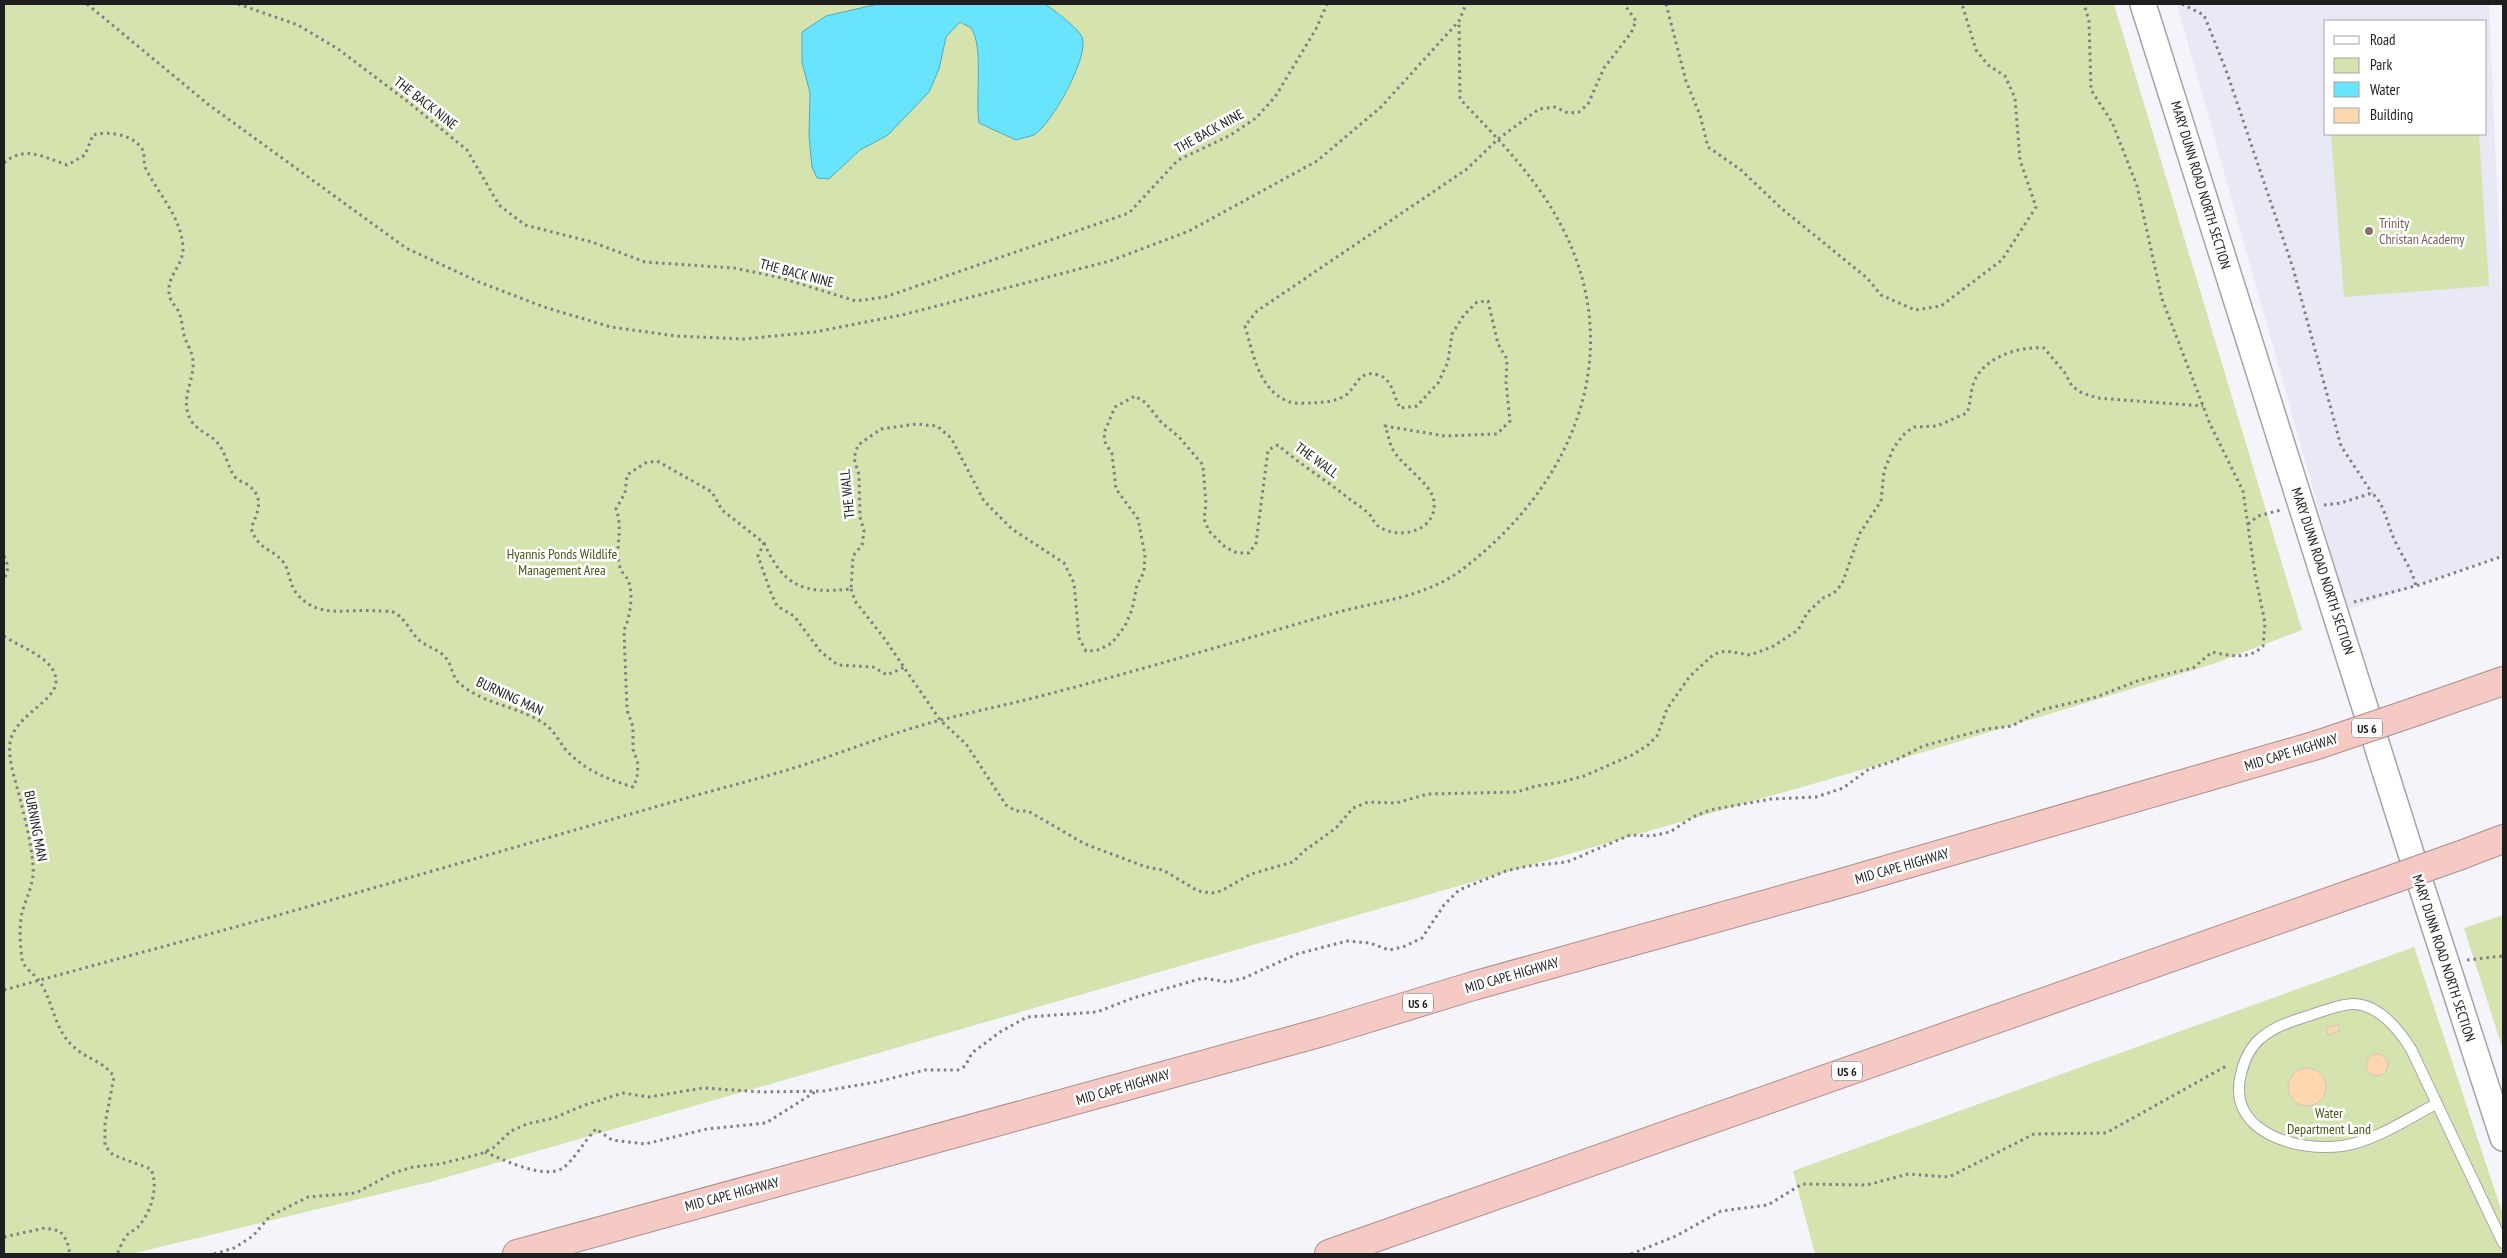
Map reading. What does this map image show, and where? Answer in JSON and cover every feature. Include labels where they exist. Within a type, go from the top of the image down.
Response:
[{"type":"highway","name":"MID CAPE HIGHWAY","points":[[517,1254],[1326,1031],[1473,986],[1838,884],[2317,744],[2503,680]]},
{"type":"highway","name":"US 6","points":[[1329,1254],[2503,839]]},
{"type":"street","name":"MARY DUNN ROAD NORTH SECTION","points":[[2144,4],[2503,1138]]},
{"type":"lane","points":[[2436,1104],[2353,1143],[2321,1147],[2300,1145],[2266,1134],[2244,1113],[2239,1096],[2239,1082],[2246,1059],[2260,1039],[2280,1026],[2332,1008],[2353,1004],[2365,1006],[2388,1021],[2400,1032],[2411,1049],[2503,1243]]},
{"type":"path","points":[[87,4],[209,105],[406,248],[479,282],[544,307],[611,327],[676,336],[744,339],[815,332],[902,315],[1110,261],[1189,230],[1317,161],[1381,107],[1459,21],[1466,4]]},
{"type":"path","name":"THE BACK NINE","points":[[238,4],[298,25],[338,49],[407,101],[467,150],[499,205],[525,225],[592,242],[645,262],[734,268],[778,277],[856,301],[885,297],[1128,213],[1178,160],[1228,136],[1256,118],[1275,97],[1316,29],[1327,4]]},
{"type":"path","points":[[1498,139],[1539,109],[1555,106],[1568,113],[1579,112],[1588,104],[1604,68],[1631,33],[1636,22],[1624,4]]},
{"type":"path","points":[[1666,4],[1686,81],[1700,115],[1708,147],[1740,170],[1781,208],[1867,278],[1881,295],[1916,310],[1941,306],[2002,260],[2036,207],[2020,160],[2015,98],[2005,76],[1988,65],[1976,50],[1962,4]]},
{"type":"path","points":[[214,1254],[234,1248],[253,1236],[270,1216],[308,1197],[356,1193],[393,1173],[413,1167],[440,1164],[485,1152],[493,1148],[511,1131],[527,1124],[554,1118],[582,1106],[623,1093],[649,1097],[703,1088],[762,1092],[815,1092],[876,1082],[924,1070],[958,1070],[964,1066],[972,1053],[1000,1032],[1027,1017],[1097,1012],[1133,998],[1203,978],[1228,982],[1244,978],[1297,954],[1347,941],[1370,943],[1389,950],[1403,947],[1422,938],[1444,905],[1459,890],[1506,871],[1528,866],[1567,862],[1630,836],[1651,836],[1670,832],[1693,817],[1710,810],[1771,799],[1816,797],[1843,788],[1869,769],[1894,761],[1923,746],[1986,729],[2012,726],[2041,710],[2096,697],[2140,680],[2192,668],[2212,652],[2238,657],[2256,653],[2263,646],[2265,623],[2243,491],[2203,406],[2162,299],[2137,186],[2112,122],[2091,90],[2089,21],[2084,4]]},
{"type":"path","points":[[2182,4],[2204,15],[2226,70],[2293,268],[2341,446],[2372,493],[2380,500],[2395,542],[2412,568],[2416,586]]},
{"type":"path","points":[[4,990],[280,915],[776,774],[940,720],[1035,698],[1434,587],[1463,569],[1503,532],[1538,495],[1560,460],[1573,434],[1586,384],[1592,340],[1589,302],[1564,230],[1535,183],[1498,139],[1460,99],[1459,21]]},
{"type":"path","name":"BURNING MAN","points":[[4,163],[12,156],[33,153],[67,165],[85,155],[94,135],[102,132],[131,138],[140,145],[144,151],[145,167],[173,213],[183,248],[182,260],[169,280],[168,288],[171,300],[180,312],[184,336],[193,358],[186,405],[192,422],[215,440],[225,454],[236,479],[255,490],[259,499],[259,509],[251,528],[255,540],[266,550],[281,559],[287,567],[296,593],[310,606],[324,612],[352,610],[393,612],[418,640],[440,651],[449,661],[456,680],[463,686],[496,704],[518,711],[547,726],[586,769],[634,787],[637,778],[638,764],[633,749],[633,728],[627,710],[624,630],[627,623],[631,590],[628,580],[620,568],[618,541],[621,524],[616,509],[625,493],[627,475],[645,463],[657,461],[712,492],[722,510],[764,543]]},
{"type":"path","name":"THE WALL","points":[[850,589],[853,556],[862,545],[864,531],[860,517],[859,475],[854,458],[858,446],[881,430],[918,424],[937,426],[951,438],[984,502],[1012,529],[1064,563],[1074,583],[1079,638],[1086,651],[1098,650],[1112,643],[1125,626],[1132,610],[1137,585],[1144,572],[1145,555],[1138,519],[1125,505],[1116,489],[1112,454],[1105,442],[1104,433],[1115,407],[1135,396],[1146,404],[1161,422],[1180,436],[1203,465],[1206,504],[1204,519],[1209,531],[1225,547],[1237,553],[1249,553],[1256,543],[1268,450],[1278,445],[1294,460],[1315,472],[1370,515],[1377,526],[1393,533],[1405,534],[1417,531],[1427,523],[1434,512],[1434,499],[1392,448],[1385,426],[1445,436],[1497,434],[1510,421],[1506,382],[1507,359],[1496,337],[1493,315],[1488,300],[1477,302],[1464,315],[1452,334],[1448,362],[1438,383],[1417,406],[1400,408],[1390,383],[1380,375],[1369,373],[1357,380],[1347,395],[1330,402],[1291,403],[1275,396],[1258,369],[1245,326],[1258,311],[1467,169],[1498,139]]},
{"type":"path","points":[[764,543],[774,564],[788,581],[814,590],[850,589],[855,601],[905,668],[940,720],[966,744],[1006,805],[1016,811],[1028,812],[1085,844],[1146,867],[1163,870],[1198,891],[1212,893],[1221,891],[1250,874],[1293,862],[1304,851],[1336,828],[1352,808],[1368,802],[1396,803],[1428,794],[1517,792],[1584,776],[1648,746],[1657,736],[1668,709],[1690,676],[1714,654],[1726,651],[1750,655],[1772,647],[1798,630],[1807,613],[1823,598],[1834,593],[1842,584],[1860,533],[1881,501],[1884,471],[1894,446],[1905,433],[1914,427],[1937,426],[1967,413],[1974,381],[1982,368],[1994,358],[2025,348],[2044,348],[2065,373],[2072,386],[2082,393],[2098,398],[2203,406]]},
{"type":"path","points":[[2247,524],[2258,516],[2302,505],[2333,505],[2372,493]]},
{"type":"path","points":[[764,543],[758,556],[770,593],[777,606],[794,616],[821,652],[838,665],[872,667],[887,676],[905,668]]},
{"type":"path","points":[[4,556],[8,562],[7,573],[4,578]]},
{"type":"path","points":[[2334,606],[2416,586],[2503,556]]},
{"type":"path","name":"BURNING MAN","points":[[4,636],[19,647],[41,656],[52,669],[56,681],[54,689],[40,706],[23,717],[10,741],[9,758],[26,820],[34,868],[22,914],[22,960],[28,971],[39,980],[49,998],[62,1033],[74,1048],[109,1069],[114,1077],[104,1124],[104,1146],[113,1155],[151,1169],[156,1180],[151,1204],[146,1215],[137,1228],[128,1234],[117,1254]]},
{"type":"path","points":[[2447,963],[2503,956]]},
{"type":"path","points":[[1631,1254],[1676,1236],[1721,1211],[1768,1205],[1802,1184],[1867,1185],[1908,1174],[1950,1178],[2034,1134],[2106,1133],[2224,1067],[2246,1059]]},
{"type":"path","points":[[485,1152],[512,1163],[550,1172],[563,1168],[596,1130],[612,1140],[645,1144],[715,1128],[766,1123],[815,1092]]},
{"type":"path","points":[[4,1237],[45,1228],[60,1231],[67,1241],[70,1254]]},
{"type":"shaded area","name":"Trinity Christan Academy","points":[[2177,4],[2489,4],[2503,328],[2503,555],[2347,610]]},
{"type":"green space","name":"Hyannis Ponds Wildlife Management Area","points":[[4,4],[2114,4],[2302,630],[2213,664],[1934,749],[430,1182],[131,1254],[4,1254]]},
{"type":"green space","points":[[2331,135],[2479,135],[2489,286],[2344,297]]},
{"type":"green space","points":[[2503,915],[2503,1050],[2464,928]]},
{"type":"green space","name":"Water Department Land","points":[[2414,947],[2503,1215],[2503,1254],[1815,1254],[1793,1171]]},
{"type":"water","points":[[878,4],[1045,4],[1080,33],[1083,46],[1080,59],[1075,74],[1050,118],[1034,135],[1016,140],[979,123],[978,59],[975,36],[971,28],[960,22],[946,37],[939,69],[929,92],[888,135],[860,150],[829,179],[817,178],[812,167],[809,136],[810,93],[802,62],[802,32],[826,16]]},
{"type":"building","points":[[2338,1025],[2340,1031],[2328,1035],[2326,1028]]},
{"type":"building","points":[[2377,1054],[2385,1057],[2388,1065],[2385,1073],[2377,1076],[2369,1073],[2366,1065],[2369,1057]]},
{"type":"building","points":[[2307,1068],[2320,1074],[2326,1087],[2320,1100],[2307,1106],[2294,1100],[2288,1087],[2294,1074]]},
{"type":"place","name":"Trinity Christan Academy","points":[[2369,231]]}]
